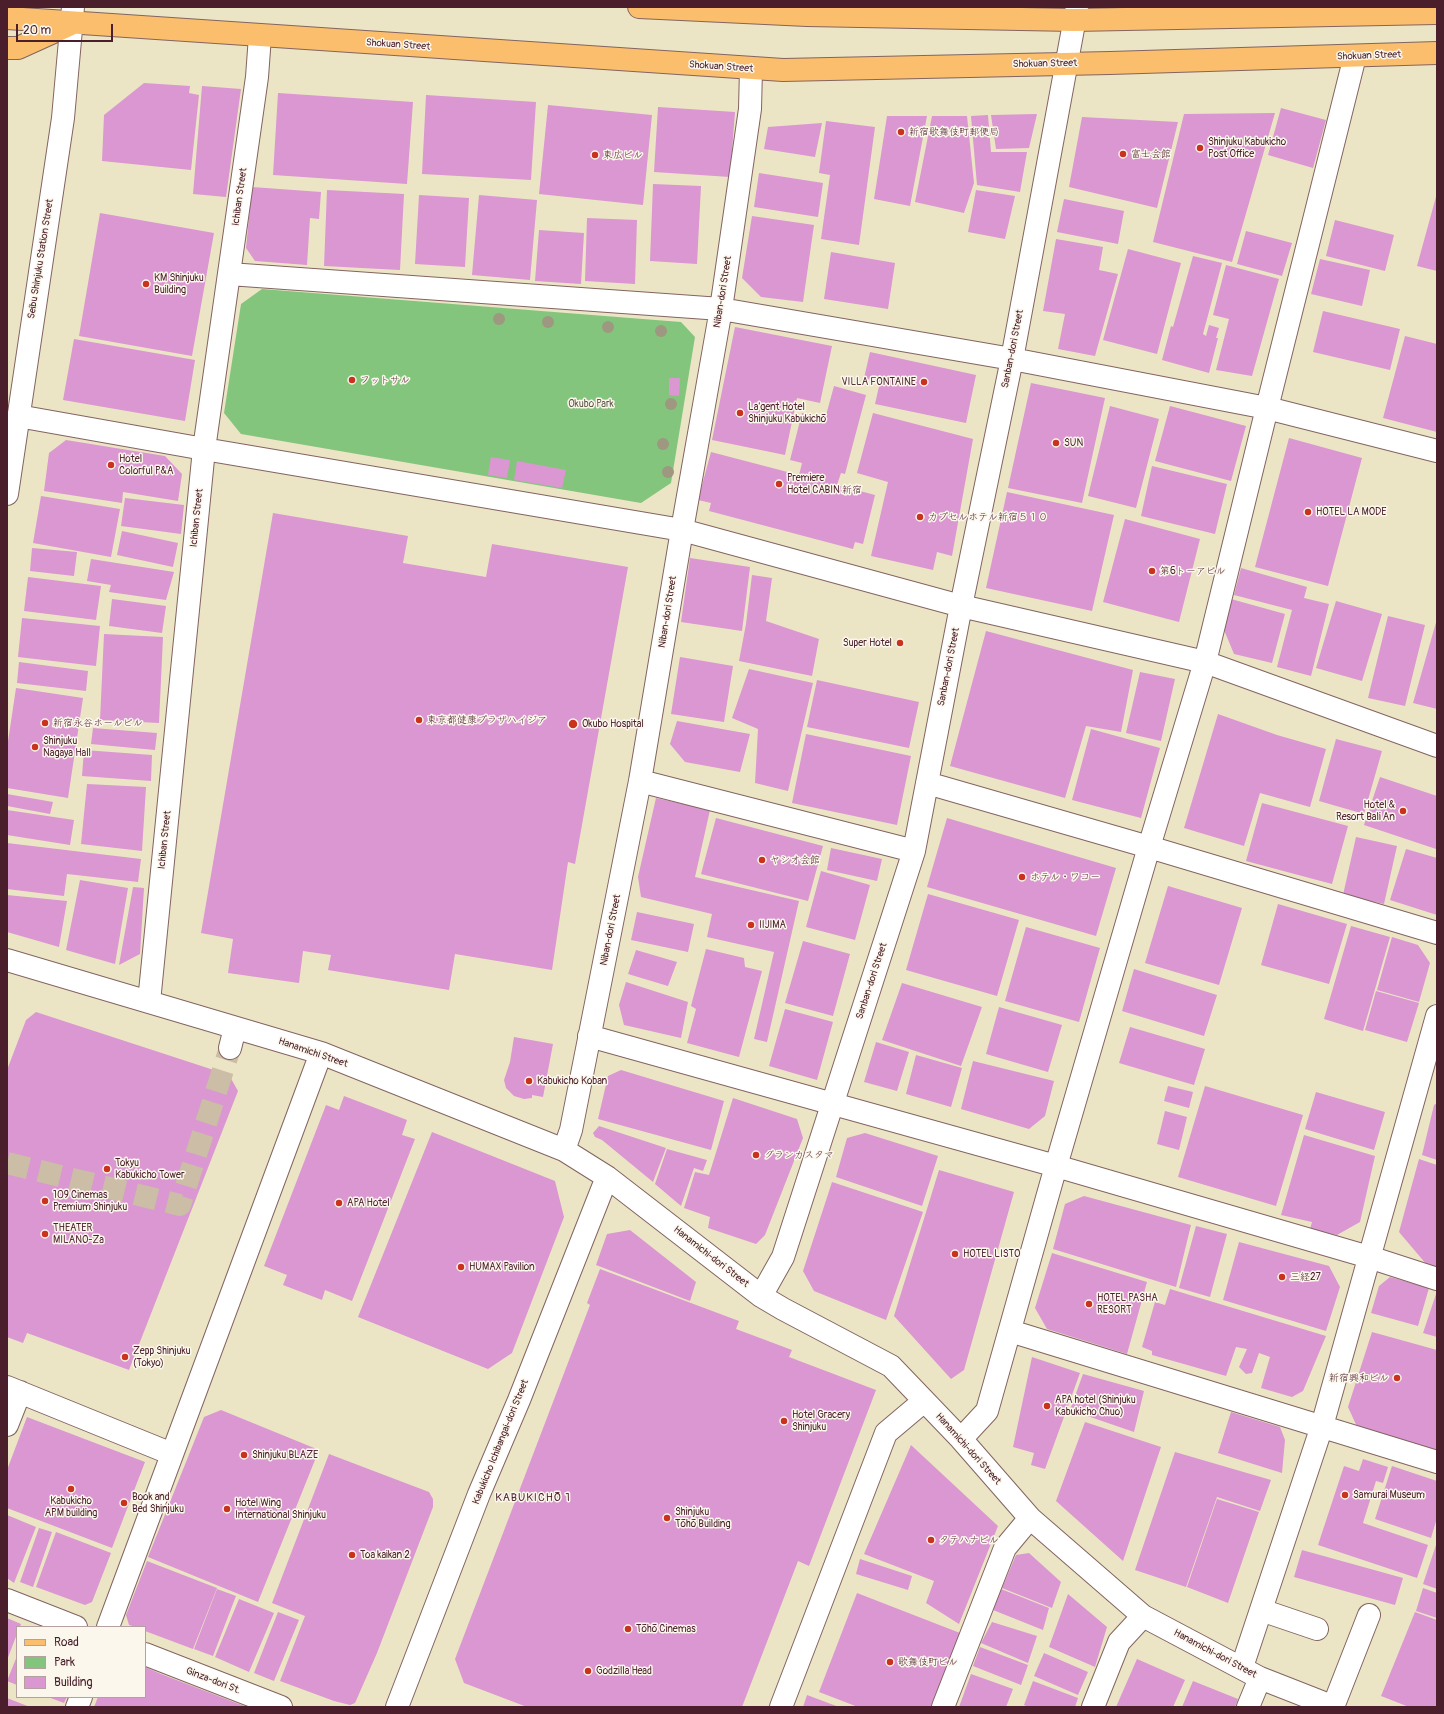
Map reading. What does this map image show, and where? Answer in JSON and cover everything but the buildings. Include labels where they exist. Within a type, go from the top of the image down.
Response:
[{"type":"main road","points":[[639,7],[807,11],[1075,14],[1437,13]]},
{"type":"main road","points":[[7,48],[18,48],[72,15]]},
{"type":"main road","name":"Shokuan Street","points":[[7,18],[72,15],[260,36],[751,69],[791,70],[1437,53]]},
{"type":"street","name":"Sanban-dori Street","points":[[761,1296],[783,1257],[914,851],[961,606],[1012,359],[1075,14]]},
{"type":"street","name":"Seibu Shinjuku Station Street","points":[[7,494],[63,118],[72,15]]},
{"type":"street","name":"Ichiban Street","points":[[149,1002],[204,449],[257,77],[260,36]]},
{"type":"street","points":[[961,1439],[987,1411],[1056,1166],[1149,847],[1205,662],[1267,408],[1356,56]]},
{"type":"street","name":"Niban-dori Street","points":[[564,1150],[571,1130],[640,781],[721,309],[750,109],[751,69]]},
{"type":"street","points":[[229,274],[721,309],[1012,359],[1267,408],[1437,451]]},
{"type":"street","points":[[18,416],[682,530],[961,606],[1205,662],[1437,746]]},
{"type":"street","points":[[640,781],[914,851]]},
{"type":"street","points":[[927,783],[1149,847],[1437,933]]},
{"type":"street","name":"Hanamichi Street","points":[[7,960],[149,1002],[232,1038],[321,1053],[564,1150],[608,1177]]},
{"type":"street","points":[[1248,1707],[1251,1672],[1261,1610],[1322,1426],[1369,1257],[1430,1068],[1437,1016]]},
{"type":"street","points":[[589,1036],[1056,1166],[1369,1257],[1437,1279]]},
{"type":"street","points":[[108,1626],[321,1053]]},
{"type":"street","name":"Hanamichi-dori Street","points":[[608,1177],[761,1296],[891,1366],[961,1439],[1030,1518],[1143,1616],[1251,1672],[1333,1707]]},
{"type":"street","name":"Kabukicho Ichibangai-dori Street","points":[[397,1707],[479,1494],[519,1400],[608,1177]]},
{"type":"street","points":[[1010,1330],[1437,1462]]},
{"type":"street","points":[[7,1425],[14,1389],[172,1454]]},
{"type":"street","points":[[781,1707],[886,1433],[924,1401]]},
{"type":"street","points":[[943,1707],[1005,1548],[1030,1518]]},
{"type":"street","points":[[7,1600],[73,1626]]},
{"type":"street","points":[[1261,1610],[1317,1630]]},
{"type":"street","points":[[1333,1707],[1369,1615]]},
{"type":"street","points":[[1093,1707],[1119,1642],[1143,1616]]},
{"type":"street","name":"Ginza-dori St.","points":[[146,1654],[281,1707]]},
{"type":"green space","name":"Okubo Park","points":[[262,289],[681,322],[695,337],[671,483],[641,503],[241,434],[224,413],[241,304]]},
{"type":"tunnel","points":[[7,1163],[180,1205],[230,1048]]},
{"type":"place","name":"新宿歌舞伎町郵便局","points":[[901,132]]},
{"type":"place","name":"Shinjuku Kabukicho Post Office","points":[[1200,148]]},
{"type":"place","name":"富士会館","points":[[1123,154]]},
{"type":"place","name":"東広ビル","points":[[595,155]]},
{"type":"place","name":"KM Shinjuku Building","points":[[146,284]]},
{"type":"place","name":"フットサル","points":[[352,380]]},
{"type":"place","name":"VILLA FONTAINE","points":[[924,382]]},
{"type":"place","name":"La'gent Hotel Shinjuku Kabukichō","points":[[740,413]]},
{"type":"place","name":"SUN","points":[[1056,443]]},
{"type":"place","name":"Hotel Colorful P&A","points":[[111,465]]},
{"type":"place","name":"Premiere Hotel CABIN 新宿","points":[[779,484]]},
{"type":"place","name":"HOTEL LA MODE","points":[[1308,512]]},
{"type":"place","name":"カプセルホテル新宿５１０","points":[[920,517]]},
{"type":"place","name":"第6トーアビル","points":[[1152,571]]},
{"type":"place","name":"Super Hotel","points":[[900,643]]},
{"type":"place","name":"東京都健康プラザハイジア","points":[[419,720]]},
{"type":"place","name":"新宿永谷ホールビル","points":[[45,723]]},
{"type":"place","name":"Okubo Hospital","points":[[573,724]]},
{"type":"place","name":"Shinjuku Nagaya Hall","points":[[35,747]]},
{"type":"place","name":"Hotel & Resort Bali An","points":[[1403,811]]},
{"type":"place","name":"ヤシオ会館","points":[[762,860]]},
{"type":"place","name":"ホテル・ワコー","points":[[1022,877]]},
{"type":"place","name":"IIJIMA","points":[[751,925]]},
{"type":"place","name":"Kabukicho Koban","points":[[529,1081]]},
{"type":"place","name":"グランカスタマ","points":[[756,1155]]},
{"type":"place","name":"Tokyu Kabukicho Tower","points":[[107,1169]]},
{"type":"place","name":"109 Cinemas Premium Shinjuku","points":[[45,1201]]},
{"type":"place","name":"APA Hotel","points":[[339,1203]]},
{"type":"place","name":"THEATER MILANO-Za","points":[[45,1234]]},
{"type":"place","name":"HOTEL LISTO","points":[[955,1254]]},
{"type":"place","name":"HUMAX Pavilion","points":[[461,1267]]},
{"type":"place","name":"三経27","points":[[1282,1277]]},
{"type":"place","name":"HOTEL PASHA RESORT","points":[[1089,1304]]},
{"type":"place","name":"Zepp Shinjuku (Tokyo)","points":[[125,1357]]},
{"type":"place","name":"新宿興和ビル","points":[[1397,1378]]},
{"type":"place","name":"APA hotel (Shinjuku Kabukicho Chuo)","points":[[1047,1406]]},
{"type":"place","name":"Hotel Gracery Shinjuku","points":[[784,1421]]},
{"type":"place","name":"Shinjuku BLAZE","points":[[244,1455]]},
{"type":"place","name":"Kabukicho APM building","points":[[71,1489]]},
{"type":"place","name":"Samurai Museum","points":[[1345,1495]]},
{"type":"place","name":"Book and Bed Shinjuku","points":[[124,1503]]},
{"type":"place","name":"Hotel Wing International Shinjuku","points":[[227,1509]]},
{"type":"place","name":"Shinjuku Tōhō Building","points":[[667,1518]]},
{"type":"place","name":"タテハナビル","points":[[931,1540]]},
{"type":"place","name":"Toa kaikan 2","points":[[352,1555]]},
{"type":"place","name":"Tōhō Cinemas","points":[[628,1629]]},
{"type":"place","name":"歌舞伎町ビル","points":[[890,1662]]},
{"type":"place","name":"Godzilla Head","points":[[588,1671]]},
{"type":"district","name":"KABUKICHŌ 1","points":[[533,1498]]}]
